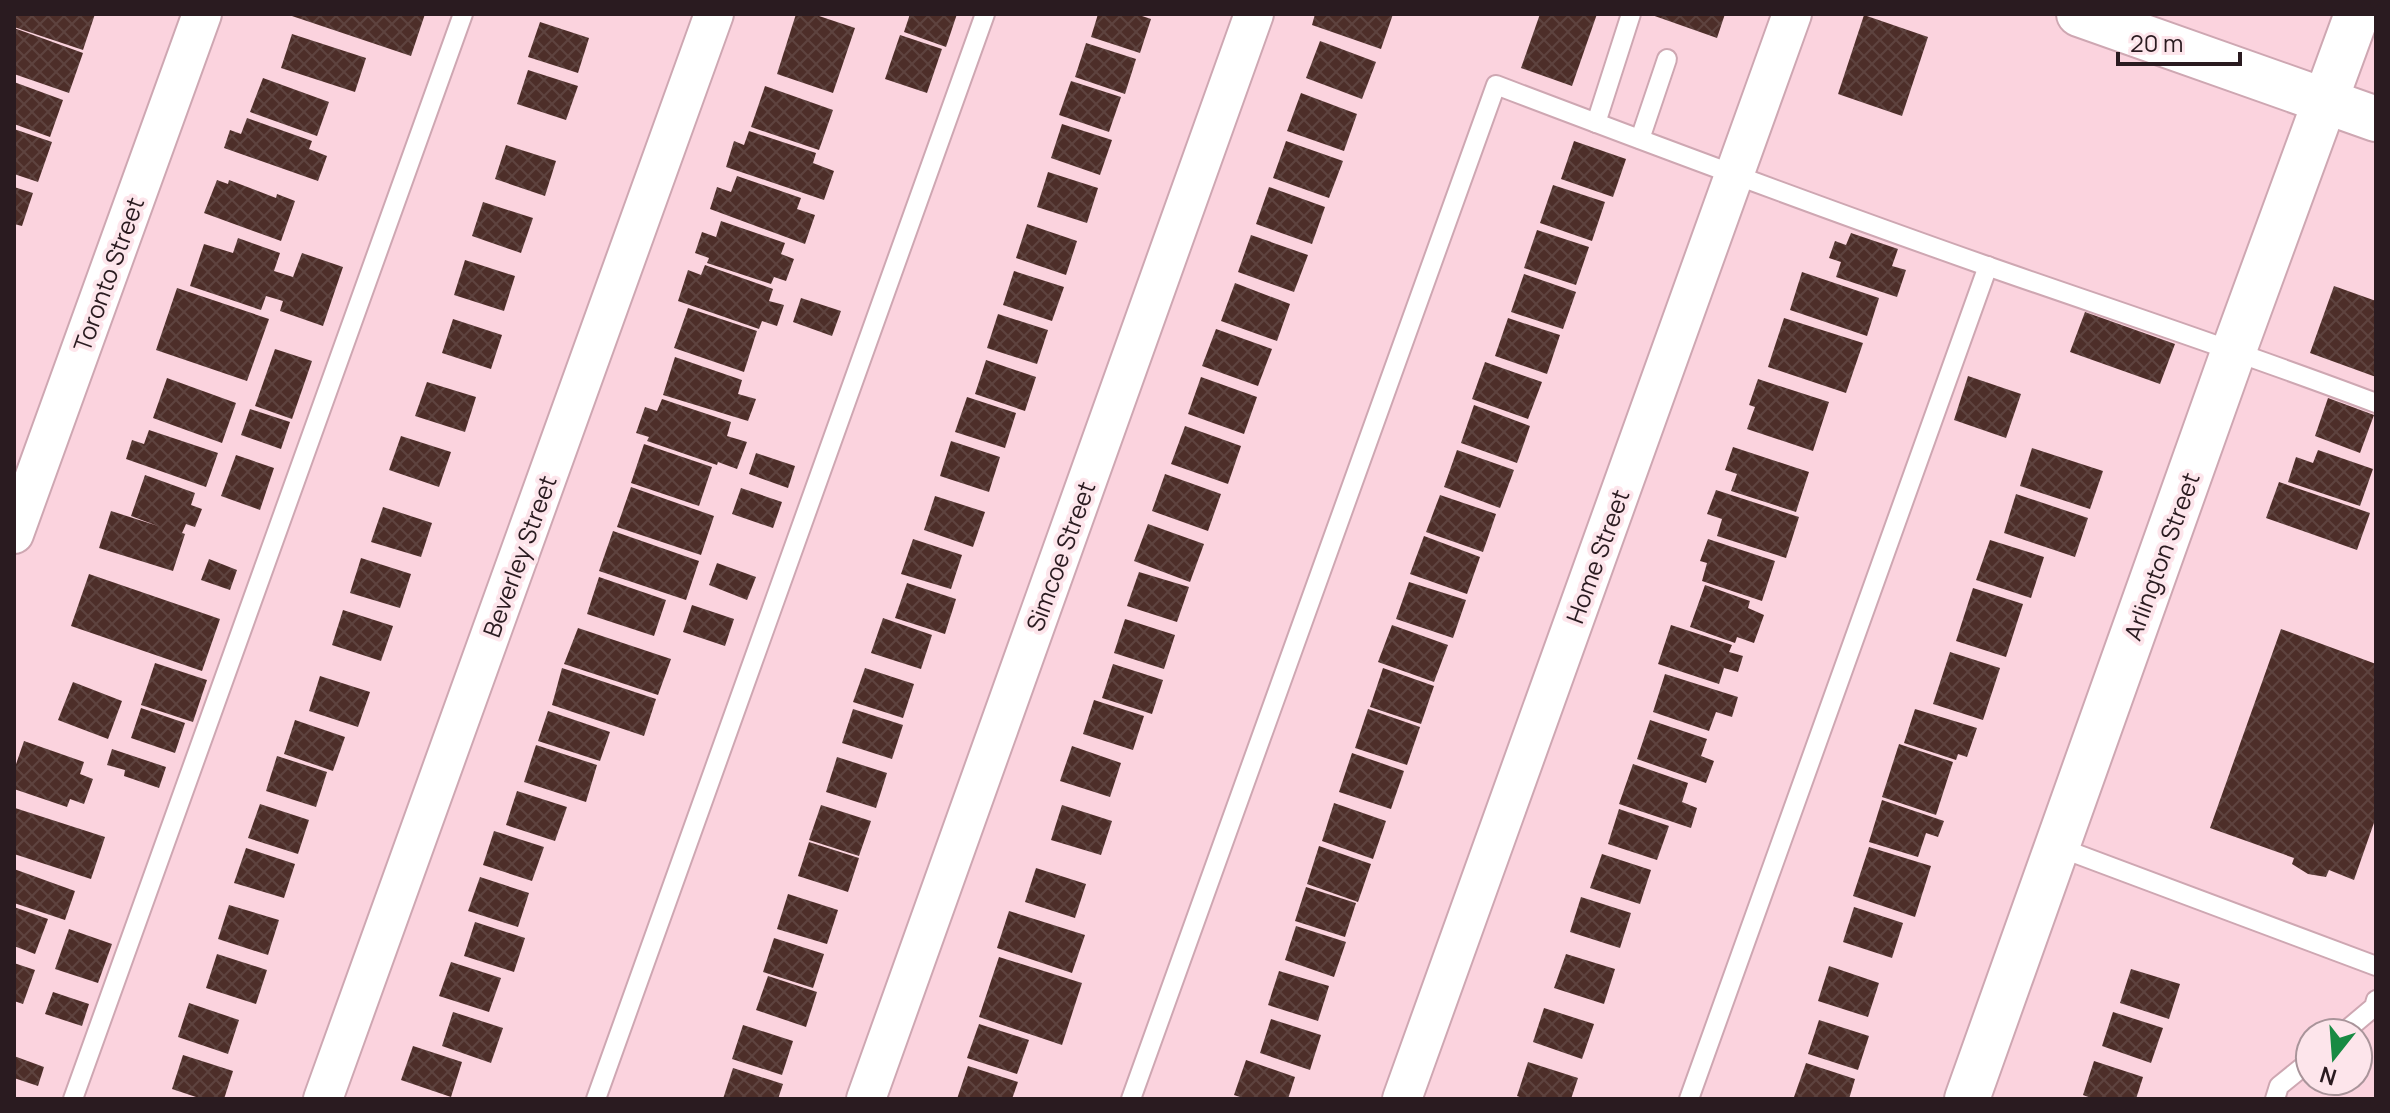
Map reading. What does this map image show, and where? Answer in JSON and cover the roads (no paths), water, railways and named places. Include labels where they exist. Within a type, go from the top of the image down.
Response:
[{"type":"main road","points":[[2079,14],[2376,119]]},
{"type":"main road","name":"Arlington Street","points":[[1967,1099],[2357,14]]},
{"type":"street","name":"Toronto Street","points":[[14,534],[202,14]]},
{"type":"street","name":"Beverley Street","points":[[323,1099],[714,14]]},
{"type":"street","name":"Simcoe Street","points":[[866,1099],[1254,14]]},
{"type":"street","name":"Home Street","points":[[1402,1099],[1792,14]]},
{"type":"lane","points":[[73,1099],[463,14]]},
{"type":"lane","points":[[596,1099],[985,14]]},
{"type":"lane","points":[[1596,123],[1631,14]]},
{"type":"lane","points":[[1640,139],[1667,59]]},
{"type":"lane","points":[[1131,1099],[1496,85],[1734,175],[2234,350],[2376,403]]},
{"type":"lane","points":[[1689,1099],[1988,266]]},
{"type":"lane","points":[[2058,847],[2376,966]]},
{"type":"lane","points":[[2362,1017],[2374,1007],[2376,1000]]},
{"type":"lane","points":[[2275,1099],[2279,1086],[2294,1074]]}]
